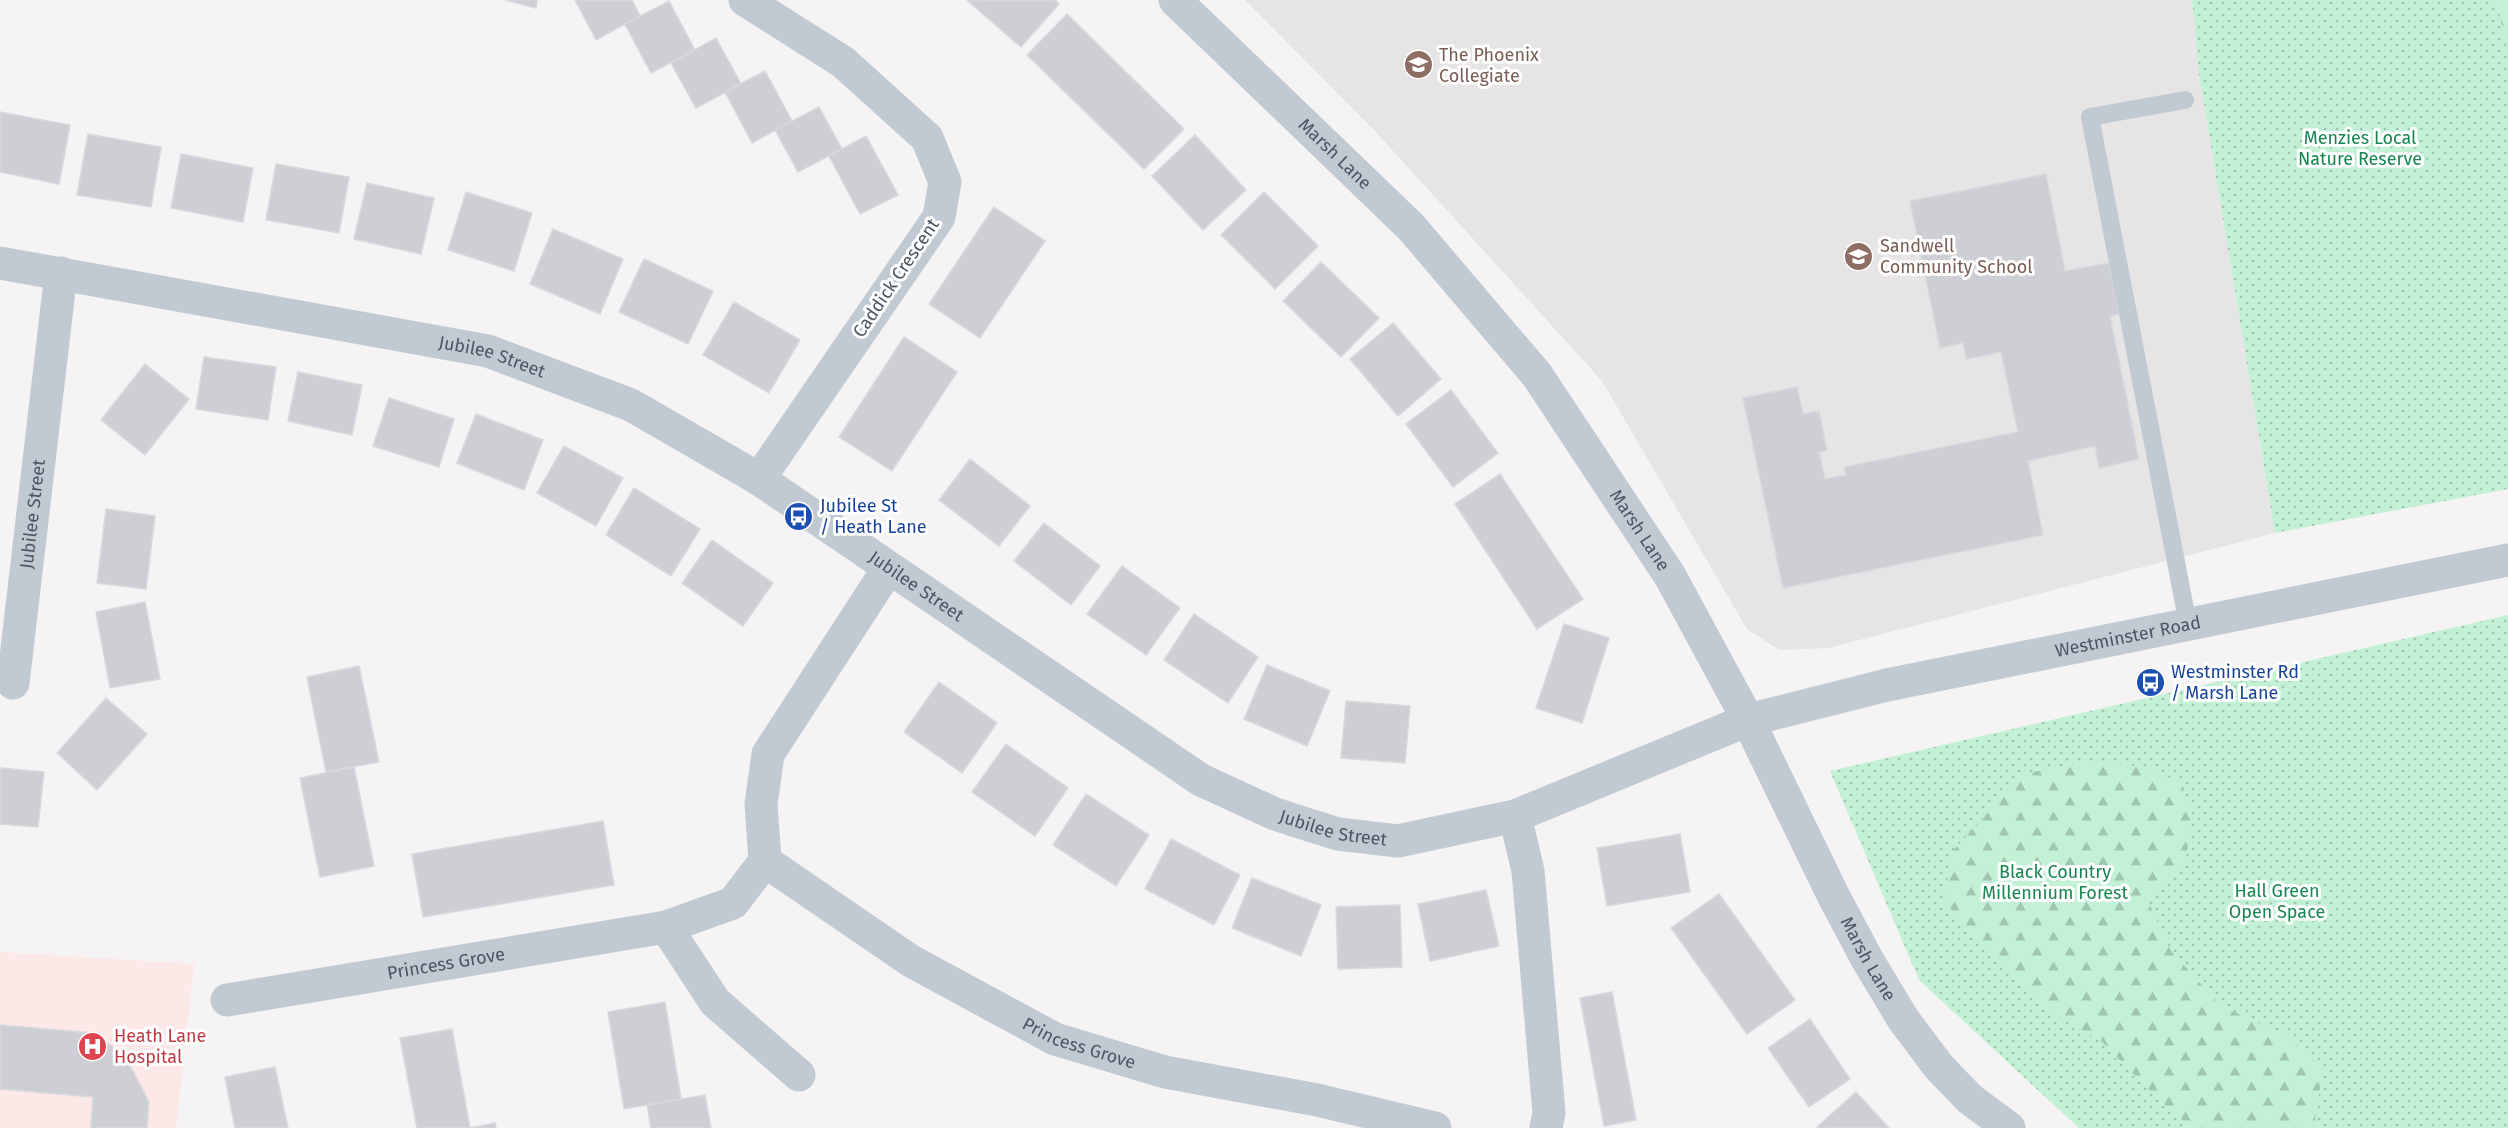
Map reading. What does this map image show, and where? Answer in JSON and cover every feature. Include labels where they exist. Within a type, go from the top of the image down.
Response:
[{"type":"street","name":"Caddick Crescent","points":[[745,0],[843,62],[927,138],[945,183],[939,217],[759,479]]},
{"type":"street","name":"Marsh Lane","points":[[1175,0],[1411,227],[1537,375],[1670,576],[1748,720],[1833,895],[1867,959],[1903,1019],[1939,1067],[1970,1099],[2009,1128]]},
{"type":"street","name":"Jubilee Street","points":[[0,263],[488,351],[631,405],[759,479],[1201,780],[1275,814],[1338,834],[1398,841],[1515,816],[1748,720]]},
{"type":"street","name":"Jubilee Street","points":[[13,683],[61,273]]},
{"type":"street","name":"Westminster Road","points":[[1748,720],[1887,685],[2508,560]]},
{"type":"street","points":[[765,861],[761,804],[768,754],[888,568]]},
{"type":"street","points":[[1515,816],[1528,871],[1549,1113],[1546,1128]]},
{"type":"street","name":"Princess Grove","points":[[227,1000],[666,927],[733,903],[765,861],[910,961],[1055,1039],[1165,1072],[1317,1100],[1435,1128]]},
{"type":"street","points":[[666,927],[715,1002],[799,1075]]},
{"type":"lane","points":[[2185,100],[2090,117],[2188,624]]},
{"type":"shaded area","name":"Sandwell Community School","points":[[1245,0],[2192,0],[2199,74],[2275,533],[1828,648],[1779,650],[1747,629],[1602,381],[1375,131]]},
{"type":"shaded area","name":"Heath Lane Hospital","points":[[0,952],[194,964],[176,1128],[0,1128]]},
{"type":"green space","name":"Menzies Local Nature Reserve","points":[[2192,0],[2508,0],[2508,489],[2275,533],[2199,74]]},
{"type":"green space","points":[[2496,0],[2508,0],[2508,51]]},
{"type":"green space","name":"Hall Green Open Space","points":[[2508,615],[2508,1128],[2079,1128],[1919,980],[1830,771]]},
{"type":"green space","name":"Black Country Millennium Forest","points":[[2090,761],[2144,767],[2182,783],[2192,818],[2186,859],[2148,901],[2171,951],[2221,1006],[2286,1035],[2323,1068],[2314,1127],[2192,1128],[2157,1098],[2101,1041],[2045,1009],[1987,953],[1945,902],[1950,854],[2023,774]]},
{"type":"building","points":[[505,0],[537,0],[536,8]]},
{"type":"building","points":[[575,0],[632,0],[640,16],[596,40]]},
{"type":"building","points":[[967,0],[1055,0],[1059,4],[1021,47]]},
{"type":"building","points":[[669,1],[695,50],[651,73],[625,24]]},
{"type":"building","points":[[1067,14],[1184,129],[1144,169],[1027,55]]},
{"type":"building","points":[[716,38],[741,84],[696,108],[671,63]]},
{"type":"building","points":[[765,71],[792,121],[752,143],[725,92]]},
{"type":"building","points":[[819,107],[842,149],[798,172],[775,130]]},
{"type":"building","points":[[0,112],[70,125],[59,184],[0,172]]},
{"type":"building","points":[[88,134],[161,147],[151,207],[77,195]]},
{"type":"building","points":[[1195,135],[1246,190],[1203,230],[1152,176]]},
{"type":"building","points":[[866,136],[898,195],[860,214],[829,156]]},
{"type":"building","points":[[181,154],[253,168],[243,222],[171,208]]},
{"type":"building","points":[[276,164],[349,177],[339,233],[266,220]]},
{"type":"building","name":"Sandwell Community School","points":[[2046,174],[2065,271],[2109,263],[2119,314],[2110,316],[2139,459],[2099,468],[2095,446],[2028,461],[2043,535],[1783,588],[1743,398],[1797,387],[1803,414],[1819,411],[1827,450],[1819,452],[1825,479],[1846,475],[1844,467],[2018,432],[2001,352],[1967,359],[1963,343],[1940,348],[1910,201]]},
{"type":"building","points":[[367,183],[434,198],[421,254],[354,239]]},
{"type":"building","points":[[466,192],[532,213],[514,271],[448,250]]},
{"type":"building","points":[[1264,192],[1318,246],[1275,289],[1221,235]]},
{"type":"building","points":[[994,207],[1045,241],[980,338],[929,304]]},
{"type":"building","points":[[553,229],[623,259],[600,314],[530,284]]},
{"type":"building","points":[[644,259],[713,291],[688,344],[619,312]]},
{"type":"building","points":[[1321,262],[1379,318],[1341,357],[1283,301]]},
{"type":"building","points":[[734,302],[800,340],[769,393],[703,355]]},
{"type":"building","points":[[1393,323],[1441,379],[1398,416],[1350,359]]},
{"type":"building","points":[[904,337],[957,372],[892,471],[839,437]]},
{"type":"building","points":[[204,357],[276,367],[268,420],[196,409]]},
{"type":"building","points":[[145,364],[189,399],[145,455],[101,420]]},
{"type":"building","points":[[298,372],[362,385],[352,435],[288,421]]},
{"type":"building","points":[[1451,390],[1498,453],[1453,487],[1406,424]]},
{"type":"building","points":[[389,398],[454,419],[439,467],[373,446]]},
{"type":"building","points":[[476,414],[543,440],[524,490],[457,463]]},
{"type":"building","points":[[564,446],[623,478],[596,526],[537,493]]},
{"type":"building","points":[[970,459],[1030,506],[999,546],[939,500]]},
{"type":"building","points":[[1500,474],[1583,599],[1537,629],[1455,504]]},
{"type":"building","points":[[634,488],[700,529],[671,576],[606,535]]},
{"type":"building","points":[[106,509],[155,516],[146,589],[97,583]]},
{"type":"building","points":[[1044,523],[1100,566],[1071,605],[1014,561]]},
{"type":"building","points":[[712,540],[773,583],[743,626],[682,583]]},
{"type":"building","points":[[1122,566],[1180,608],[1146,655],[1087,614]]},
{"type":"building","points":[[145,602],[160,679],[110,688],[96,612]]},
{"type":"building","points":[[1194,614],[1258,657],[1228,703],[1164,660]]},
{"type":"building","points":[[1564,624],[1609,638],[1582,723],[1536,708]]},
{"type":"building","points":[[1267,665],[1330,691],[1307,746],[1244,719]]},
{"type":"building","points":[[359,666],[379,762],[326,772],[307,677]]},
{"type":"building","points":[[939,682],[997,723],[962,773],[904,732]]},
{"type":"building","points":[[106,698],[147,734],[97,790],[57,753]]},
{"type":"building","points":[[1346,701],[1410,706],[1405,763],[1341,758]]},
{"type":"building","points":[[1006,744],[1068,788],[1035,836],[972,792]]},
{"type":"building","points":[[354,767],[374,866],[320,877],[300,778]]},
{"type":"building","points":[[0,768],[44,772],[38,827],[0,824]]},
{"type":"building","points":[[1086,794],[1149,835],[1116,886],[1053,845]]},
{"type":"building","points":[[603,821],[614,885],[423,917],[412,854]]},
{"type":"building","points":[[1680,834],[1690,892],[1607,906],[1597,848]]},
{"type":"building","points":[[1171,839],[1240,875],[1214,925],[1145,889]]},
{"type":"building","points":[[1252,878],[1321,905],[1301,956],[1232,928]]},
{"type":"building","points":[[1486,890],[1499,946],[1430,961],[1418,904]]},
{"type":"building","points":[[1719,894],[1795,1000],[1747,1034],[1671,928]]},
{"type":"building","points":[[1400,905],[1402,967],[1338,969],[1336,907]]},
{"type":"building","points":[[1612,992],[1636,1120],[1604,1126],[1580,998]]},
{"type":"building","points":[[665,1002],[681,1099],[624,1109],[608,1012]]},
{"type":"building","points":[[1810,1019],[1850,1079],[1809,1107],[1768,1048]]},
{"type":"building","points":[[0,1025],[94,1033],[125,1056],[149,1102],[147,1128],[91,1128],[93,1097],[0,1089]]},
{"type":"building","points":[[452,1029],[470,1128],[417,1128],[400,1038]]},
{"type":"building","points":[[275,1067],[288,1128],[235,1128],[225,1077]]},
{"type":"building","points":[[1856,1092],[1889,1128],[1817,1127]]},
{"type":"building","points":[[705,1095],[711,1128],[651,1128],[647,1105]]},
{"type":"building","points":[[495,1123],[496,1128],[471,1128]]},
{"type":"place","name":"The Phoenix Collegiate","points":[[1418,65]]},
{"type":"place","name":"Sandwell Community School","points":[[1859,256]]},
{"type":"place","name":"Jubilee St / Heath Lane","points":[[799,516]]},
{"type":"place","name":"Westminster Rd / Marsh Lane","points":[[2150,682]]},
{"type":"place","name":"Heath Lane Hospital","points":[[93,1046]]}]
